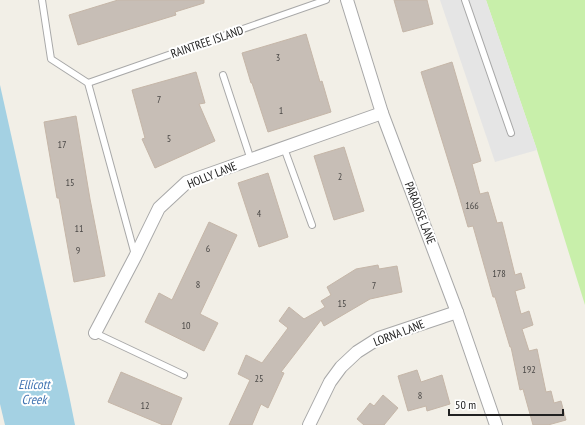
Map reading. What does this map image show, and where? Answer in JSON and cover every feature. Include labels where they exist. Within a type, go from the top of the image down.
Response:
[{"type":"street","name":"PARADISE LANE","points":[[347,0],[382,113],[457,312],[496,425]]},
{"type":"street","name":"HOLLY LANE","points":[[95,333],[136,256],[159,208],[188,182],[382,113]]},
{"type":"street","name":"LORNA LANE","points":[[309,425],[330,382],[341,367],[357,352],[379,338],[457,312]]},
{"type":"lane","points":[[42,0],[51,59],[88,83],[136,256]]},
{"type":"lane","name":"RAINTREE ISLAND","points":[[88,83],[326,0]]},
{"type":"lane","points":[[465,0],[511,133]]},
{"type":"lane","points":[[223,75],[251,160]]},
{"type":"lane","points":[[284,148],[312,225]]},
{"type":"lane","points":[[95,333],[184,375]]},
{"type":"green space","points":[[486,0],[585,0],[585,305],[537,150]]},
{"type":"shaded area","points":[[440,0],[486,0],[537,150],[495,162]]},
{"type":"water","name":"Ellicott Creek","points":[[0,85],[75,425],[5,425],[0,404]]},
{"type":"building","points":[[118,0],[204,0],[204,3],[175,12],[176,15],[78,45],[69,15]]},
{"type":"building","points":[[394,0],[427,0],[433,24],[403,32]]},
{"type":"building","points":[[306,34],[320,82],[322,81],[331,112],[268,132],[242,53]]},
{"type":"building","points":[[452,62],[481,161],[472,164],[480,194],[488,192],[497,223],[502,222],[515,275],[521,273],[525,288],[515,291],[521,314],[529,311],[533,325],[522,329],[529,351],[537,349],[546,392],[551,391],[554,403],[561,401],[566,420],[548,425],[533,425],[523,389],[520,390],[511,347],[495,297],[493,297],[473,226],[468,227],[421,72]]},
{"type":"building","points":[[196,72],[205,103],[199,104],[215,141],[155,168],[142,139],[145,138],[132,90]]},
{"type":"building","points":[[76,116],[105,276],[74,282],[59,198],[57,198],[44,122]]},
{"type":"building","points":[[344,147],[364,211],[334,220],[314,156]]},
{"type":"building","points":[[268,173],[288,237],[259,247],[238,183]]},
{"type":"building","points":[[209,222],[237,235],[200,314],[218,323],[204,351],[145,322],[159,293],[172,300]]},
{"type":"building","points":[[378,265],[379,269],[397,266],[402,292],[370,299],[324,326],[321,320],[281,372],[284,373],[268,408],[261,404],[252,425],[229,425],[250,380],[238,374],[246,355],[262,363],[288,328],[279,321],[289,307],[304,319],[325,307],[321,301],[331,295],[327,287],[356,269]]},
{"type":"building","points":[[417,370],[421,382],[442,375],[450,404],[427,411],[426,406],[408,411],[398,376]]},
{"type":"building","points":[[121,372],[182,398],[171,425],[163,425],[108,402]]},
{"type":"building","points":[[383,395],[398,408],[384,425],[364,425],[357,419],[370,403],[374,406]]}]
